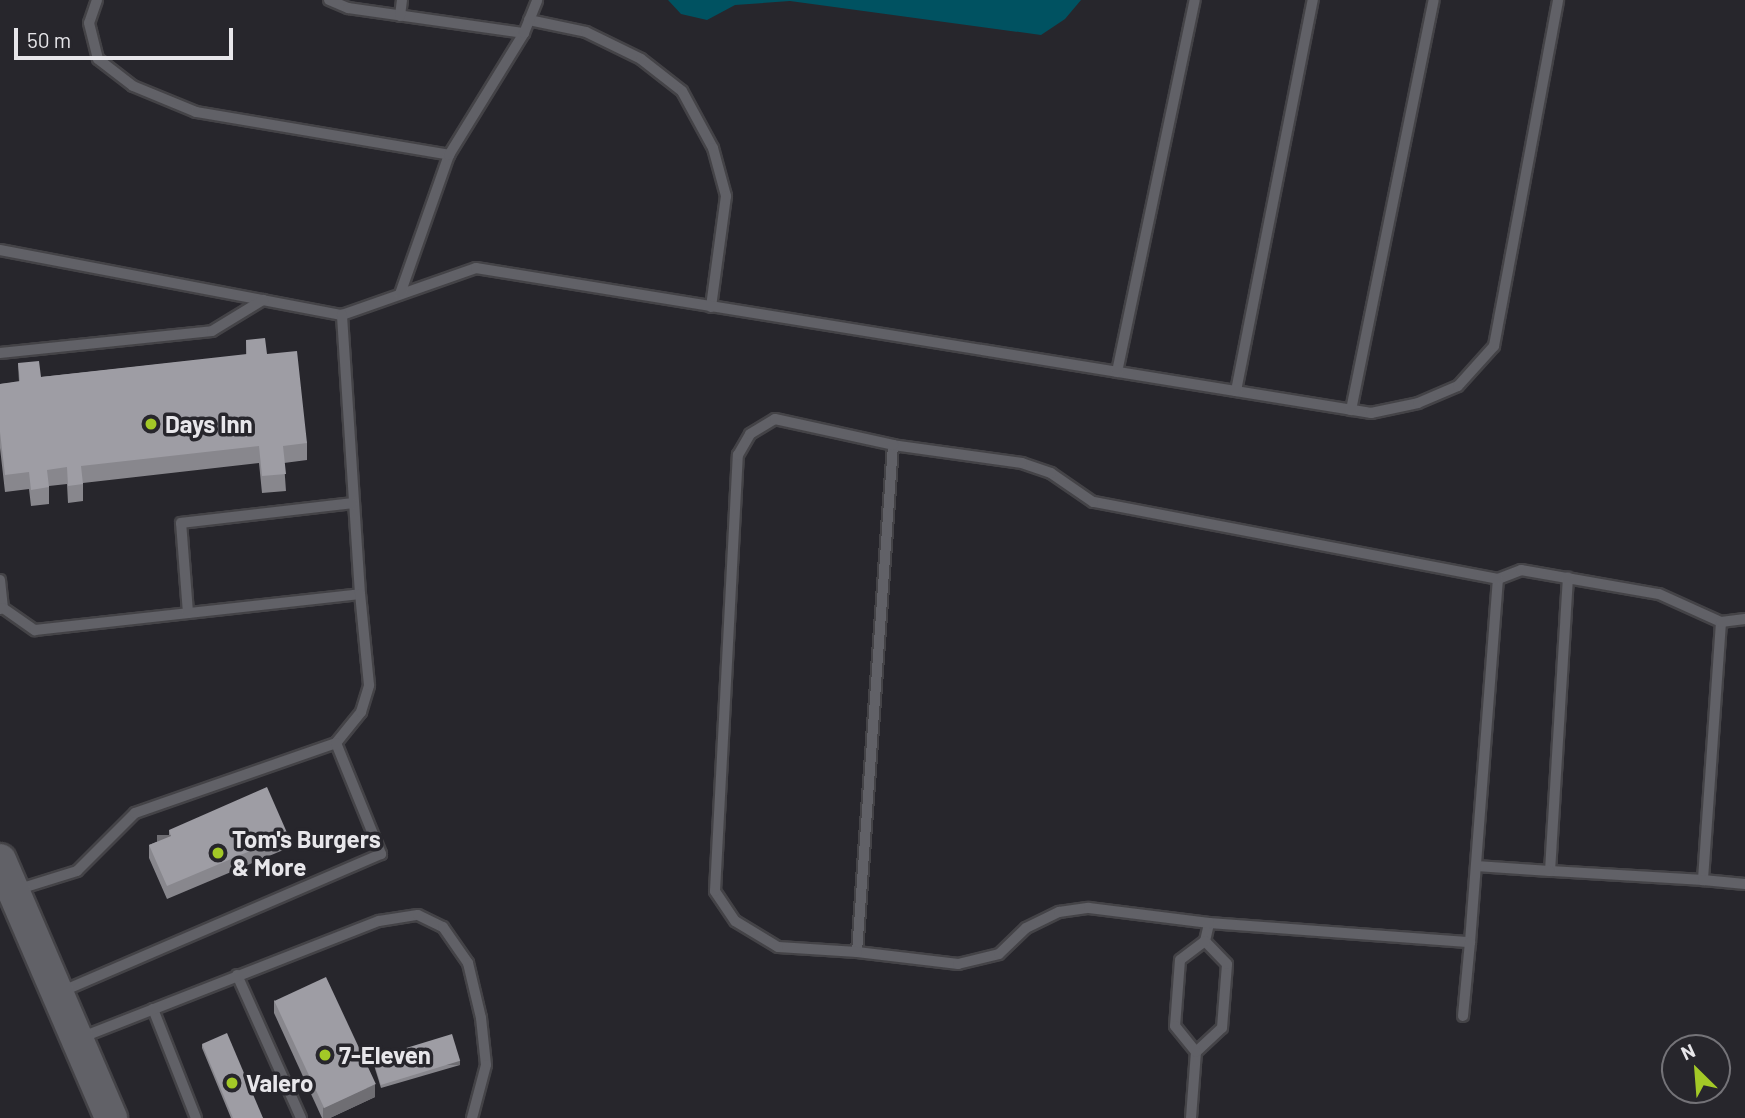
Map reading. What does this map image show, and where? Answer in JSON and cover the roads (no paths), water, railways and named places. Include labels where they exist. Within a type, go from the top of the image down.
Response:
[{"type":"street","points":[[0,860],[111,1118]]},
{"type":"lane","points":[[97,0],[89,23],[98,58],[134,86],[196,112],[449,155]]},
{"type":"lane","points":[[330,0],[348,8],[523,33]]},
{"type":"lane","points":[[400,16],[402,0]]},
{"type":"lane","points":[[400,294],[449,155],[523,33],[537,0]]},
{"type":"lane","points":[[1118,372],[1195,0]]},
{"type":"lane","points":[[1236,391],[1313,0]]},
{"type":"lane","points":[[1351,410],[1434,0]]},
{"type":"lane","points":[[0,250],[342,315],[476,268],[1371,413],[1418,403],[1458,386],[1494,346],[1558,0]]},
{"type":"lane","points":[[529,20],[586,32],[641,59],[682,91],[713,148],[726,196],[711,307]]},
{"type":"lane","points":[[0,353],[212,331],[263,300]]},
{"type":"lane","points":[[13,891],[77,871],[135,813],[336,743],[361,712],[369,685],[353,503],[342,315]]},
{"type":"lane","points":[[1470,942],[1209,923],[1089,908],[1059,912],[1026,928],[999,954],[958,964],[857,952],[778,947],[736,921],[715,891],[738,455],[750,434],[775,419],[893,445],[1022,463],[1051,473],[1093,502],[1498,579],[1521,570],[1660,594],[1720,622],[1745,619]]},
{"type":"lane","points":[[857,952],[893,445]]},
{"type":"lane","points":[[188,613],[181,523],[353,503]]},
{"type":"lane","points":[[1550,871],[1569,578]]},
{"type":"lane","points":[[1463,1016],[1498,579]]},
{"type":"lane","points":[[0,580],[2,608],[35,630],[360,594]]},
{"type":"lane","points":[[1703,880],[1720,622]]},
{"type":"lane","points":[[58,994],[381,854],[336,743]]},
{"type":"lane","points":[[1476,866],[1745,884]]},
{"type":"lane","points":[[77,1039],[379,921],[418,915],[443,927],[468,963],[481,1018],[486,1065],[472,1118]]},
{"type":"lane","points":[[1196,1052],[1175,1026],[1180,960],[1205,941],[1209,923]]},
{"type":"lane","points":[[1191,1118],[1196,1052],[1222,1028],[1227,964],[1205,941]]},
{"type":"lane","points":[[237,975],[301,1118]]},
{"type":"lane","points":[[153,1009],[196,1118]]},
{"type":"water","points":[[668,0],[1081,0],[1065,19],[1041,35],[790,1],[735,5],[707,20],[681,14]]},
{"type":"place","name":"Days Inn","points":[[151,424]]},
{"type":"place","name":"Tom's Burgers & More","points":[[218,853]]},
{"type":"place","name":"7-Eleven","points":[[325,1055]]},
{"type":"place","name":"Valero","points":[[232,1083]]}]
